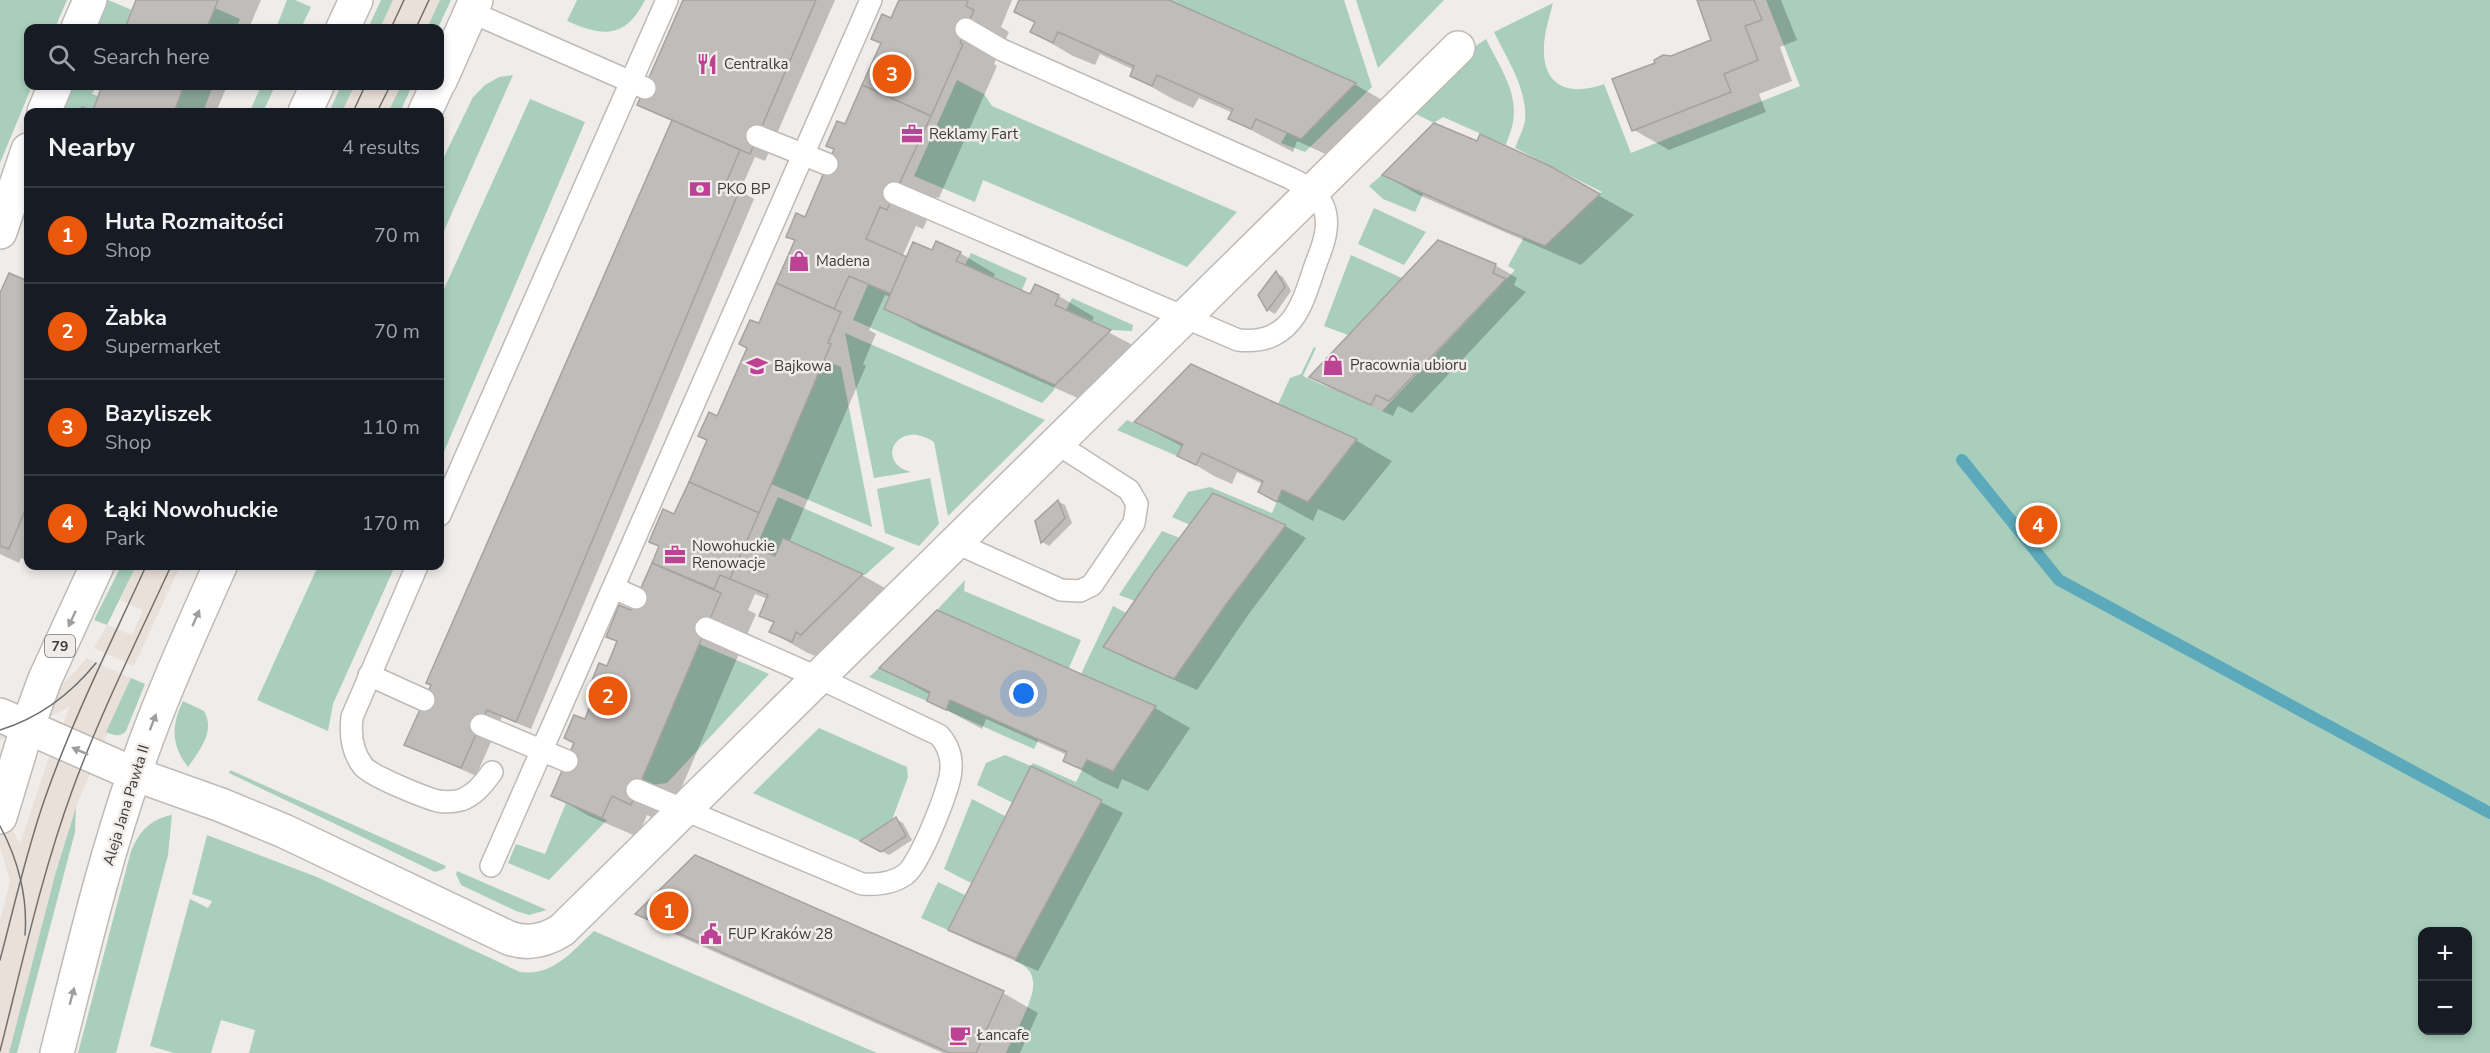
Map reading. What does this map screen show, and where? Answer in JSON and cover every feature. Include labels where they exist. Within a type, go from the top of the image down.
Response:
[{"type":"street","points":[[80,24],[90,0]]},
{"type":"street","points":[[345,24],[356,0]]},
{"type":"street","points":[[444,72],[473,6]]},
{"type":"street","points":[[0,817],[14,722],[134,774],[221,805],[284,831],[509,938],[523,942],[544,939],[562,930],[1458,48]]},
{"type":"street","points":[[46,108],[53,90]]},
{"type":"street","points":[[307,108],[315,90]]},
{"type":"street","points":[[427,108],[435,90]]},
{"type":"street","points":[[11,225],[24,168]]},
{"type":"street","name":"79","points":[[14,722],[45,679],[95,570]]},
{"type":"street","name":"Aleja Jana Pawła II","points":[[57,1053],[117,826],[134,774],[173,671],[218,570]]},
{"type":"lane","points":[[444,506],[638,85],[667,0]]},
{"type":"lane","points":[[491,866],[871,0]]},
{"type":"lane","points":[[473,6],[638,85]]},
{"type":"lane","points":[[894,193],[1231,338],[1246,341],[1271,337],[1285,328],[1302,305],[1325,237],[1326,214],[1313,192],[1290,178],[1002,50],[966,29]]},
{"type":"lane","points":[[757,136],[827,164]]},
{"type":"lane","points":[[954,542],[1061,590],[1080,591],[1092,585],[1134,523],[1137,504],[1129,490],[1056,443]]},
{"type":"lane","points":[[415,570],[352,717],[351,733],[357,757],[367,770],[438,801],[462,799],[470,795],[492,772]]},
{"type":"lane","points":[[614,588],[636,598]]},
{"type":"lane","points":[[637,790],[853,881],[872,885],[881,884],[907,873],[920,855],[949,783],[951,772],[949,751],[939,735],[706,628]]},
{"type":"lane","points":[[369,675],[424,700]]},
{"type":"lane","points":[[481,725],[567,761]]},
{"type":"shaded area","points":[[393,0],[440,0],[429,24],[382,24]]},
{"type":"shaded area","points":[[352,90],[399,90],[390,108],[344,108]]},
{"type":"shaded area","points":[[134,570],[178,570],[134,666],[94,648],[107,625],[132,635],[143,610],[120,600]]},
{"type":"shaded area","points":[[87,658],[131,678],[76,807],[55,875],[9,1053],[0,1053],[0,920],[10,881],[0,847],[0,808],[20,844],[47,763],[70,706],[22,733],[0,740],[0,717],[51,692],[68,679]]},
{"type":"green space","points":[[0,0],[67,0],[57,24],[24,24],[24,90],[30,90],[0,163]]},
{"type":"green space","points":[[108,0],[132,10],[127,24],[99,24]]},
{"type":"green space","points":[[287,0],[295,0],[311,7],[303,24],[278,24]]},
{"type":"green space","points":[[381,0],[393,0],[382,24],[370,24]]},
{"type":"green space","points":[[440,0],[451,0],[440,24],[429,24]]},
{"type":"green space","points":[[577,0],[645,0],[637,13],[621,28],[602,32],[567,21]]},
{"type":"green space","points":[[1169,0],[1344,0],[1372,87],[1305,152],[1281,143],[1287,133],[1301,139],[1356,83]]},
{"type":"green space","points":[[1356,0],[1444,0],[1378,68]]},
{"type":"green space","points":[[1766,0],[2490,0],[2490,1053],[1006,1053],[1028,1007],[1033,988],[1029,971],[1015,961],[1102,800],[1032,767],[1013,803],[977,785],[986,763],[1005,755],[1031,766],[1033,763],[1076,782],[1087,760],[1113,771],[1156,707],[1081,674],[1113,606],[1126,613],[1103,647],[1174,679],[1227,603],[1286,525],[1214,493],[1190,525],[1172,517],[1188,492],[1210,487],[1272,513],[1282,490],[1308,502],[1357,440],[1278,404],[1290,378],[1301,374],[1314,347],[1316,348],[1303,376],[1382,411],[1515,270],[1508,266],[1524,237],[1545,246],[1602,192],[1515,148],[1525,121],[1525,109],[1516,75],[1494,32],[1553,3],[1544,47],[1546,65],[1550,75],[1556,82],[1573,89],[1604,84],[1631,153],[1800,86]]},
{"type":"green space","points":[[215,8],[240,19],[238,24],[209,24]]},
{"type":"green space","points":[[1486,39],[1506,79],[1513,100],[1513,122],[1506,145],[1443,117],[1434,123],[1410,111],[1464,54]]},
{"type":"green space","points":[[513,75],[444,231],[444,157],[473,97],[485,85],[499,77]]},
{"type":"green space","points":[[957,80],[984,94],[992,106],[1237,212],[1187,267],[983,180],[975,202],[914,176]]},
{"type":"green space","points":[[72,90],[94,90],[92,94],[98,96],[94,108],[65,108]]},
{"type":"green space","points":[[182,90],[211,90],[205,108],[176,108]]},
{"type":"green space","points":[[259,90],[273,90],[265,108],[251,108]]},
{"type":"green space","points":[[339,90],[352,90],[344,108],[331,108]]},
{"type":"green space","points":[[399,90],[410,90],[402,108],[390,108]]},
{"type":"green space","points":[[530,99],[585,122],[444,452],[444,289]]},
{"type":"green space","points":[[1382,175],[1423,194],[1415,212],[1383,199],[1369,186]]},
{"type":"green space","points":[[1374,208],[1426,232],[1404,265],[1358,244]]},
{"type":"green space","points":[[971,253],[1027,278],[1022,290],[965,265]]},
{"type":"green space","points":[[1351,255],[1402,278],[1348,335],[1324,326]]},
{"type":"green space","points":[[868,284],[891,294],[1055,385],[1054,390],[1042,403],[853,320]]},
{"type":"green space","points":[[1072,298],[1133,325],[1132,331],[1111,330],[1066,310]]},
{"type":"green space","points":[[845,333],[1045,420],[948,516],[934,442],[921,436],[910,435],[901,438],[895,444],[892,452],[894,460],[900,467],[911,472],[874,478]]},
{"type":"green space","points":[[824,360],[841,367],[872,527],[771,484]]},
{"type":"green space","points":[[1127,420],[1183,444],[1177,456],[1117,430]]},
{"type":"green space","points":[[930,478],[939,524],[919,546],[885,533],[877,489]]},
{"type":"green space","points":[[778,497],[895,548],[865,575],[783,538],[775,556],[756,547]]},
{"type":"green space","points":[[1162,531],[1180,538],[1135,601],[1119,595]]},
{"type":"green space","points":[[119,570],[134,570],[107,625],[94,620]]},
{"type":"green space","points":[[316,570],[393,570],[333,704],[328,731],[257,700]]},
{"type":"green space","points":[[965,580],[964,591],[1081,640],[1069,668],[937,610]]},
{"type":"green space","points":[[699,644],[769,674],[667,783],[653,785],[641,782]]},
{"type":"green space","points":[[879,668],[930,692],[927,701],[869,677]]},
{"type":"green space","points":[[131,678],[145,684],[126,731],[119,735],[106,732]]},
{"type":"green space","points":[[950,700],[1039,739],[1034,749],[946,710]]},
{"type":"green space","points":[[183,701],[204,711],[208,726],[205,740],[188,767],[178,751],[175,735],[176,719]]},
{"type":"green space","points":[[819,728],[907,767],[908,777],[892,820],[860,841],[753,793]]},
{"type":"green space","points":[[230,770],[446,866],[435,872],[229,773]]},
{"type":"green space","points":[[972,799],[1005,816],[971,883],[944,869]]},
{"type":"green space","points":[[566,803],[607,820],[549,880],[508,863],[516,844],[545,854]]},
{"type":"green space","points":[[76,807],[75,832],[17,1053],[9,1053],[55,875]]},
{"type":"green space","points":[[172,815],[168,855],[116,1053],[78,1053],[131,851],[146,827]]},
{"type":"green space","points":[[207,835],[317,877],[520,972],[543,970],[552,966],[561,961],[594,931],[877,1053],[249,1053],[255,1030],[221,1020],[211,1053],[174,1053],[150,1046],[190,899],[208,908],[212,901],[192,894]]},
{"type":"green space","points":[[457,871],[547,910],[529,915],[516,911],[461,885]]},
{"type":"green space","points":[[938,882],[965,895],[948,930],[921,918]]},
{"type":"building","points":[[136,0],[218,0],[209,24],[127,24]]},
{"type":"building","points":[[683,0],[816,0],[750,154],[637,105]]},
{"type":"building","points":[[899,0],[968,0],[966,6],[974,10],[960,43],[963,44],[931,116],[862,85],[881,43],[871,39],[882,14],[891,18]]},
{"type":"building","points":[[1019,0],[1169,0],[1356,83],[1301,139],[1256,119],[1251,129],[1228,119],[1233,109],[1157,75],[1152,86],[1130,76],[1134,66],[1058,32],[1053,43],[1030,32],[1035,22],[1014,12]]},
{"type":"building","points":[[1697,0],[1754,0],[1762,20],[1745,26],[1758,60],[1724,74],[1731,92],[1632,131],[1612,79],[1655,63],[1654,60],[1663,55],[1671,56],[1711,40]]},
{"type":"building","points":[[862,85],[931,116],[887,210],[880,207],[866,239],[907,257],[891,294],[849,276],[834,309],[776,283],[795,240],[786,237],[796,213],[805,217],[834,149],[826,146],[837,121],[845,124]]},
{"type":"building","points":[[100,90],[182,90],[176,108],[94,108]]},
{"type":"building","points":[[672,120],[740,150],[726,183],[740,189],[516,722],[487,710],[461,768],[404,745],[431,685],[426,683]]},
{"type":"building","points":[[1434,123],[1477,141],[1480,134],[1550,166],[1600,194],[1545,246],[1382,175]]},
{"type":"building","points":[[1438,240],[1496,264],[1493,273],[1506,279],[1389,401],[1376,395],[1371,405],[1309,377]]},
{"type":"building","points":[[936,241],[961,252],[956,261],[1030,294],[1035,284],[1059,295],[1055,305],[1111,330],[1055,385],[884,309],[913,242],[932,250]]},
{"type":"building","points":[[1276,271],[1285,287],[1267,311],[1258,295]]},
{"type":"building","points":[[9,273],[24,279],[24,513],[9,549],[0,546],[0,293]]},
{"type":"building","points":[[776,283],[841,312],[828,343],[831,344],[759,513],[689,482],[707,440],[698,436],[709,412],[717,416],[747,348],[739,344],[750,320],[759,323]]},
{"type":"building","points":[[1191,364],[1357,439],[1308,502],[1282,490],[1277,502],[1258,492],[1263,481],[1202,453],[1196,465],[1177,456],[1183,444],[1134,422]]},
{"type":"building","points":[[689,482],[759,513],[730,579],[720,575],[714,589],[652,563],[659,546],[649,542],[663,509],[674,514]]},
{"type":"building","points":[[1213,493],[1286,525],[1227,603],[1174,679],[1103,647],[1155,571]]},
{"type":"building","points":[[1058,500],[1065,518],[1041,543],[1035,521]]},
{"type":"building","points":[[783,538],[863,574],[801,635],[796,632],[792,642],[769,632],[774,622],[759,616],[768,595],[730,579],[745,543],[775,556]]},
{"type":"building","points":[[652,563],[721,593],[631,805],[612,796],[602,818],[551,796],[574,743],[564,738],[574,715],[585,719],[596,691],[589,688],[599,663],[607,666],[617,641],[606,637],[619,605],[631,610]]},
{"type":"building","points":[[937,610],[1156,706],[1113,771],[1087,760],[1082,769],[1074,766],[1063,761],[1067,752],[950,700],[946,710],[927,701],[930,692],[879,668]]},
{"type":"building","points":[[1031,766],[1102,800],[1016,959],[948,930]]},
{"type":"building","points":[[896,817],[906,836],[881,852],[860,841]]},
{"type":"building","points":[[695,855],[1004,991],[976,1053],[950,1053],[635,914]]},
{"type":"waterway","points":[[1962,460],[2059,580],[2490,813]]},
{"type":"tram line","points":[[393,24],[404,0]]},
{"type":"tram line","points":[[418,24],[429,0]]},
{"type":"tram line","points":[[355,108],[363,90]]},
{"type":"tram line","points":[[379,108],[388,90]]},
{"type":"tram line","points":[[0,960],[20,880],[55,771],[92,682],[144,570]]},
{"type":"tram line","points":[[0,1051],[41,888],[72,791],[107,705],[169,570]]},
{"type":"tram line","points":[[0,730],[28,719],[53,704],[76,685],[96,663]]},
{"type":"tram line","points":[[0,826],[17,865],[25,907],[25,935]]},
{"type":"place","name":"Centralka","points":[[707,64]]},
{"type":"place","name":"Bazyliszek","points":[[892,74]]},
{"type":"place","name":"Reklamy Fart","points":[[912,134]]},
{"type":"place","name":"PKO BP","points":[[700,189]]},
{"type":"place","name":"Madena","points":[[799,261]]},
{"type":"place","name":"Pracownia ubioru","points":[[1333,365]]},
{"type":"place","name":"Bajkowa","points":[[757,366]]},
{"type":"place","name":"Łąki Nowohuckie","points":[[2038,525]]},
{"type":"place","name":"Nowohuckie Renowacje","points":[[675,555]]},
{"type":"place","name":"Żabka","points":[[608,696]]},
{"type":"place","name":"Huta Rozmaitości","points":[[669,911]]},
{"type":"place","name":"FUP Kraków 28","points":[[711,934]]},
{"type":"place","name":"Łancafe","points":[[960,1035]]}]
